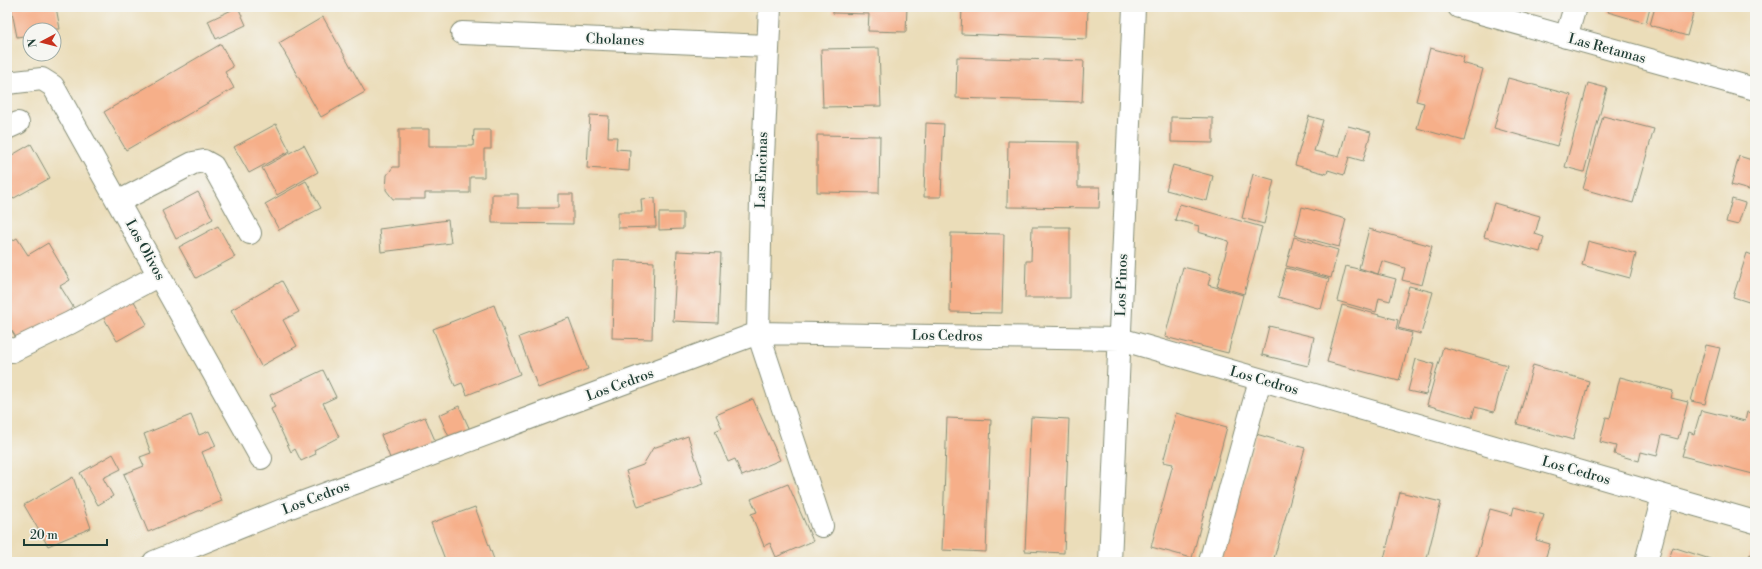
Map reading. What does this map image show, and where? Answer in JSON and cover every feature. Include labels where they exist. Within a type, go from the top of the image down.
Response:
[{"type":"street","name":"Las Encinas","points":[[770,7],[761,200],[758,333],[822,526]]},
{"type":"street","name":"Los Pinos","points":[[1110,562],[1134,7]]},
{"type":"street","name":"Las Retamas","points":[[1459,7],[1755,89]]},
{"type":"street","points":[[1566,37],[1575,7]]},
{"type":"street","name":"Cholanes","points":[[462,34],[767,46]]},
{"type":"street","name":"Los Olivos","points":[[7,83],[42,78],[53,86],[261,458]]},
{"type":"street","points":[[118,202],[193,163],[204,161],[213,166],[250,234]]},
{"type":"street","points":[[7,348],[12,351],[159,275]]},
{"type":"street","name":"Los Cedros","points":[[154,562],[293,507],[758,333],[1120,339],[1755,522]]},
{"type":"street","points":[[1210,562],[1260,380]]},
{"type":"street","points":[[1646,562],[1663,496]]},
{"type":"building","points":[[11,7],[56,7],[59,22],[22,22],[22,36],[17,37]]},
{"type":"building","points":[[238,7],[246,25],[216,39],[208,21]]},
{"type":"building","points":[[833,7],[907,7],[906,32],[868,31],[869,14],[833,13]]},
{"type":"building","points":[[962,7],[1088,7],[1087,39],[961,34]]},
{"type":"building","points":[[1610,7],[1650,7],[1646,23],[1608,12]]},
{"type":"building","points":[[1655,7],[1695,7],[1687,36],[1650,25]]},
{"type":"building","points":[[323,17],[365,92],[321,117],[279,43]]},
{"type":"building","points":[[221,44],[233,67],[225,72],[234,88],[126,150],[104,112]]},
{"type":"building","points":[[879,48],[881,106],[823,107],[821,49]]},
{"type":"building","points":[[1430,48],[1464,57],[1462,63],[1483,69],[1464,141],[1417,128],[1424,103],[1416,101]]},
{"type":"building","points":[[957,57],[1084,61],[1082,102],[956,98]]},
{"type":"building","points":[[1508,78],[1571,95],[1557,146],[1494,128]]},
{"type":"building","points":[[1588,83],[1607,88],[1584,172],[1565,167]]},
{"type":"building","points":[[590,115],[609,116],[608,137],[617,137],[616,149],[630,150],[629,171],[587,168]]},
{"type":"building","points":[[1309,116],[1323,120],[1314,151],[1339,157],[1348,126],[1371,132],[1363,161],[1349,157],[1344,175],[1328,170],[1327,174],[1295,165]]},
{"type":"building","points":[[1603,116],[1654,129],[1633,203],[1583,189]]},
{"type":"building","points":[[1171,117],[1213,118],[1213,143],[1171,142]]},
{"type":"building","points":[[926,123],[944,124],[941,197],[924,197]]},
{"type":"building","points":[[276,124],[290,151],[249,173],[234,147]]},
{"type":"building","points":[[399,129],[429,129],[429,146],[473,146],[474,130],[491,130],[491,149],[484,149],[484,177],[470,177],[470,193],[425,193],[425,199],[393,199],[386,190],[387,175],[393,167],[399,167]]},
{"type":"building","points":[[817,135],[880,136],[879,193],[817,192]]},
{"type":"building","points":[[1008,141],[1078,142],[1078,187],[1100,187],[1099,208],[1007,207]]},
{"type":"building","points":[[31,144],[50,178],[7,202],[7,158]]},
{"type":"building","points":[[304,145],[318,172],[277,195],[262,168]]},
{"type":"building","points":[[1739,156],[1755,161],[1755,169],[1749,190],[1731,185]]},
{"type":"building","points":[[1173,165],[1213,176],[1207,201],[1166,190]]},
{"type":"building","points":[[1253,174],[1274,180],[1264,224],[1242,218]]},
{"type":"building","points":[[306,181],[321,208],[279,230],[265,204]]},
{"type":"building","points":[[198,192],[213,219],[176,239],[162,211]]},
{"type":"building","points":[[492,194],[518,194],[518,208],[558,208],[558,194],[573,194],[573,224],[492,223]]},
{"type":"building","points":[[655,198],[656,227],[618,228],[618,212],[642,212],[641,199]]},
{"type":"building","points":[[1732,199],[1745,203],[1738,225],[1726,222]]},
{"type":"building","points":[[1494,203],[1540,216],[1535,234],[1544,237],[1540,252],[1484,237]]},
{"type":"building","points":[[1180,204],[1262,227],[1244,294],[1217,286],[1229,241],[1198,232],[1199,226],[1175,220]]},
{"type":"building","points":[[1302,207],[1346,219],[1339,247],[1295,235]]},
{"type":"building","points":[[659,213],[683,213],[683,229],[659,230]]},
{"type":"building","points":[[448,220],[451,243],[381,252],[379,229]]},
{"type":"building","points":[[218,226],[235,257],[196,278],[179,247]]},
{"type":"building","points":[[1032,227],[1070,227],[1070,298],[1025,298],[1026,261],[1031,261]]},
{"type":"building","points":[[1369,229],[1432,246],[1422,285],[1402,280],[1405,268],[1382,261],[1378,274],[1359,268]]},
{"type":"building","points":[[951,233],[1004,234],[1002,313],[950,312]]},
{"type":"building","points":[[1294,237],[1338,250],[1331,278],[1286,266]]},
{"type":"building","points":[[17,238],[28,255],[48,243],[70,280],[60,286],[77,313],[20,344],[12,331],[7,335],[7,244]]},
{"type":"building","points":[[1588,241],[1636,254],[1630,278],[1582,265]]},
{"type":"building","points":[[677,251],[721,253],[718,323],[673,321]]},
{"type":"building","points":[[1747,253],[1755,256],[1755,304],[1733,297]]},
{"type":"building","points":[[614,260],[654,262],[652,339],[612,338]]},
{"type":"building","points":[[1346,266],[1396,279],[1390,301],[1379,298],[1376,312],[1337,301]]},
{"type":"building","points":[[1183,267],[1211,274],[1208,285],[1243,295],[1228,353],[1165,337]]},
{"type":"building","points":[[1286,268],[1329,279],[1321,309],[1278,297]]},
{"type":"building","points":[[282,281],[299,312],[283,320],[297,346],[261,366],[231,310]]},
{"type":"building","points":[[1409,286],[1433,292],[1421,334],[1398,328]]},
{"type":"building","points":[[131,296],[147,324],[117,341],[101,313]]},
{"type":"building","points":[[494,305],[520,374],[467,395],[462,383],[455,386],[433,329]]},
{"type":"building","points":[[1342,305],[1398,320],[1396,329],[1412,333],[1399,381],[1327,362]]},
{"type":"building","points":[[569,318],[588,369],[538,388],[519,337]]},
{"type":"building","points":[[1269,326],[1314,337],[1308,366],[1262,355]]},
{"type":"building","points":[[1706,345],[1720,348],[1705,404],[1691,401]]},
{"type":"building","points":[[1443,347],[1507,365],[1494,412],[1475,407],[1472,418],[1427,405]]},
{"type":"building","points":[[1416,359],[1434,364],[1426,395],[1408,391]]},
{"type":"building","points":[[1533,365],[1589,381],[1573,440],[1517,424]]},
{"type":"building","points":[[323,370],[336,397],[323,403],[339,437],[314,450],[316,454],[301,461],[295,449],[291,452],[271,409],[275,407],[270,395]]},
{"type":"building","points":[[1620,377],[1673,391],[1671,398],[1688,402],[1678,439],[1662,435],[1657,456],[1641,452],[1639,461],[1614,454],[1616,446],[1600,442],[1606,417],[1610,418]]},
{"type":"building","points":[[753,399],[780,460],[742,476],[735,459],[728,462],[715,431],[722,428],[716,415]]},
{"type":"building","points":[[459,406],[471,432],[451,441],[439,415]]},
{"type":"building","points":[[1701,410],[1745,421],[1747,412],[1755,414],[1755,465],[1753,474],[1682,456],[1689,432],[1694,434]]},
{"type":"building","points":[[1176,413],[1227,427],[1192,558],[1151,547],[1173,464],[1163,462]]},
{"type":"building","points":[[191,415],[199,435],[209,431],[216,446],[202,452],[222,501],[148,532],[124,474],[144,466],[140,457],[151,453],[144,434]]},
{"type":"building","points":[[425,417],[437,445],[392,463],[381,435]]},
{"type":"building","points":[[1031,417],[1069,419],[1064,553],[1025,551]]},
{"type":"building","points":[[947,418],[991,420],[986,552],[942,550]]},
{"type":"building","points":[[1256,434],[1305,448],[1273,562],[1221,562]]},
{"type":"building","points":[[688,436],[704,484],[638,507],[626,471],[643,465],[653,448]]},
{"type":"building","points":[[113,454],[121,469],[103,478],[113,496],[98,505],[80,473]]},
{"type":"building","points":[[73,477],[91,528],[48,546],[24,505]]},
{"type":"building","points":[[788,484],[813,541],[776,557],[770,543],[764,546],[751,514],[757,512],[751,499]]},
{"type":"building","points":[[1400,492],[1441,502],[1426,562],[1397,562],[1384,559]]},
{"type":"building","points":[[475,507],[495,562],[446,562],[431,523]]},
{"type":"building","points":[[1514,507],[1544,515],[1536,540],[1550,544],[1544,562],[1475,562],[1490,509],[1512,515]]},
{"type":"building","points":[[1673,547],[1719,562],[1668,562]]},
{"type":"building","points":[[1750,554],[1755,556],[1755,562],[1748,562]]}]
